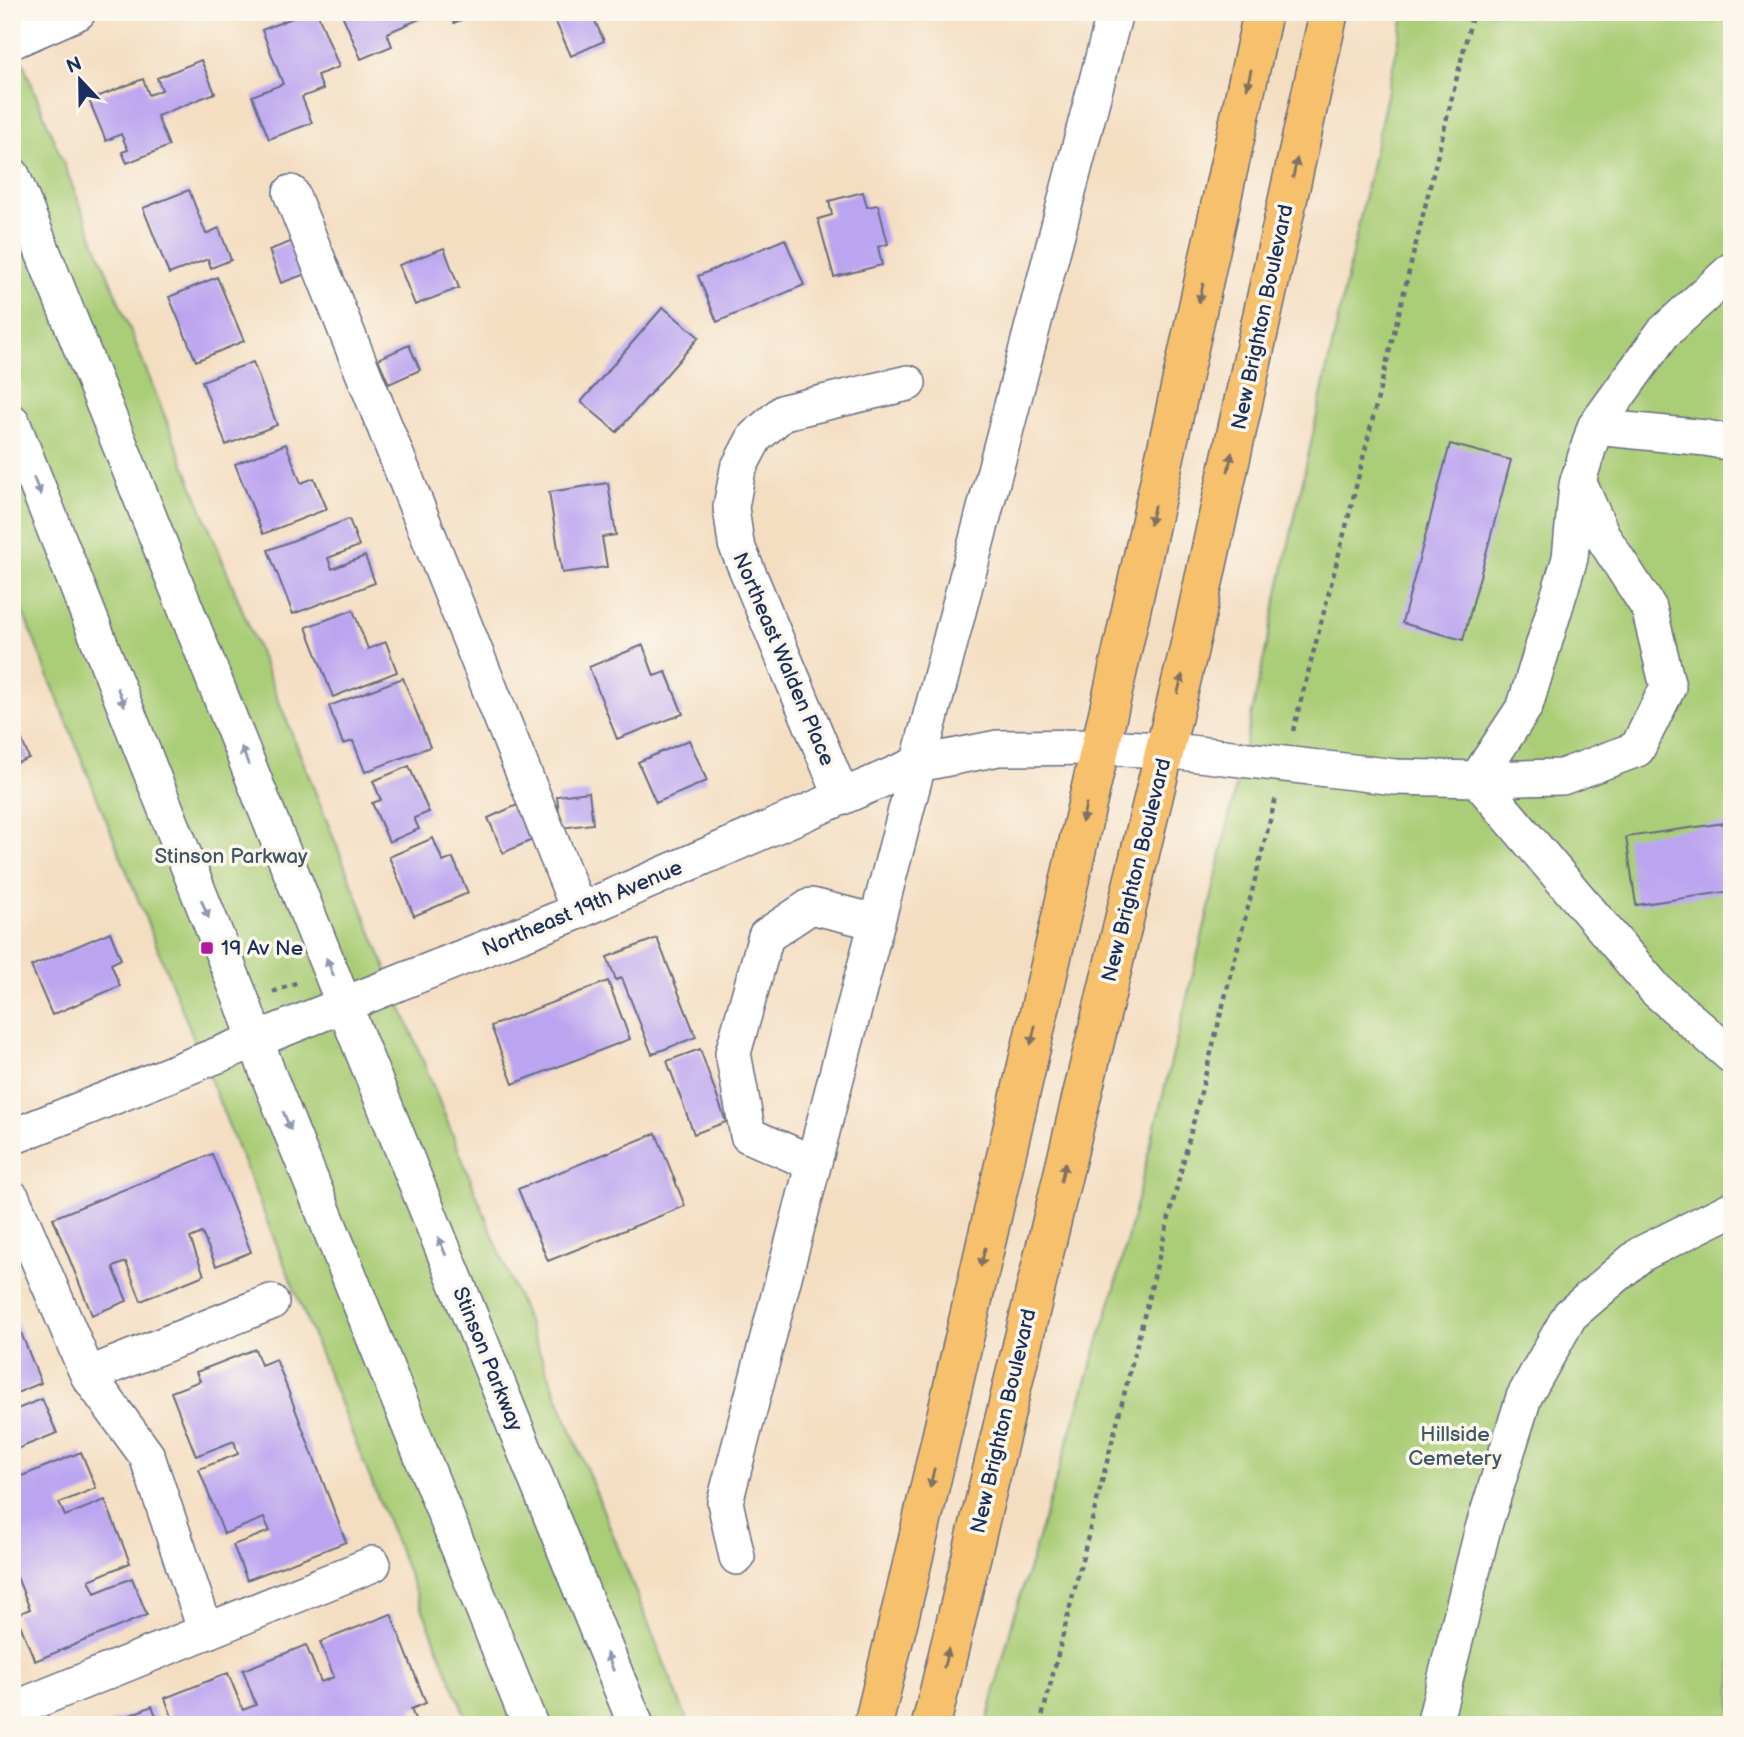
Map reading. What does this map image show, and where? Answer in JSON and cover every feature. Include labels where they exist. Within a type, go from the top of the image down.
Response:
[{"type":"main road","points":[[873,1725],[1100,747],[1263,12]]},
{"type":"main road","name":"New Brighton Boulevard","points":[[930,1725],[1164,750],[1329,12]]},
{"type":"street","points":[[12,41],[78,12]]},
{"type":"street","points":[[737,1557],[725,1502],[1115,12]]},
{"type":"street","name":"Stinson Parkway","points":[[12,175],[636,1725]]},
{"type":"street","points":[[291,193],[579,911]]},
{"type":"street","points":[[1732,270],[1663,333],[1595,427],[1578,481],[1570,558],[1525,706],[1477,779],[1656,990],[1732,1056]]},
{"type":"street","name":"Northeast Walden Place","points":[[842,797],[736,544],[731,507],[738,469],[755,437],[784,412],[908,383]]},
{"type":"street","points":[[12,422],[255,1039],[530,1725]]},
{"type":"street","points":[[1595,427],[1732,443]]},
{"type":"street","name":"Northeast 19th Avenue","points":[[12,1137],[579,911],[918,764],[998,748],[1100,747],[1164,750],[1395,778],[1477,779],[1562,777],[1637,749],[1668,687],[1650,608],[1603,537],[1578,481]]},
{"type":"street","points":[[813,1163],[748,1135],[733,1053],[766,936],[811,906],[877,922]]},
{"type":"street","points":[[12,1198],[88,1375],[147,1456],[206,1632]]},
{"type":"street","points":[[1434,1725],[1482,1532],[1524,1396],[1570,1315],[1641,1254],[1732,1209]]},
{"type":"street","points":[[88,1375],[271,1302]]},
{"type":"street","points":[[12,1710],[373,1564]]},
{"type":"path","points":[[1040,1725],[1350,511],[1473,12]]},
{"type":"path","points":[[268,994],[304,979]]},
{"type":"green space","name":"Hillside Cemetery","points":[[1405,12],[1732,12],[1732,1725],[986,1725],[1014,1616],[1115,1288],[1210,905]]},
{"type":"green space","name":"Stinson Parkway","points":[[12,35],[689,1725],[469,1725],[12,585]]},
{"type":"building","points":[[307,12],[317,12],[339,67],[317,75],[323,89],[302,97],[312,123],[269,139],[252,96],[283,84],[262,30]]},
{"type":"building","points":[[341,12],[436,12],[387,33],[392,46],[361,59]]},
{"type":"building","points":[[450,12],[480,12],[454,23]]},
{"type":"building","points":[[566,12],[591,12],[604,41],[571,56],[554,18]]},
{"type":"building","points":[[201,60],[215,93],[157,116],[169,146],[127,163],[122,152],[128,150],[121,134],[106,141],[89,100],[143,79],[149,95],[162,90],[157,78]]},
{"type":"building","points":[[189,190],[206,234],[219,228],[231,260],[211,268],[208,259],[169,274],[143,208]]},
{"type":"building","points":[[863,192],[867,207],[878,205],[888,244],[878,247],[882,265],[834,277],[818,219],[832,215],[829,201]]},
{"type":"building","points":[[301,238],[314,271],[281,283],[269,250]]},
{"type":"building","points":[[785,239],[804,285],[717,322],[698,276]]},
{"type":"building","points":[[444,248],[459,288],[415,305],[399,265]]},
{"type":"building","points":[[217,277],[244,341],[196,361],[169,297]]},
{"type":"building","points":[[663,307],[699,337],[617,432],[581,402]]},
{"type":"building","points":[[409,345],[420,370],[389,384],[378,359]]},
{"type":"building","points":[[253,362],[277,425],[226,445],[202,381]]},
{"type":"building","points":[[286,444],[301,483],[314,478],[327,509],[263,534],[235,464]]},
{"type":"building","points":[[1450,444],[1511,460],[1463,640],[1402,623]]},
{"type":"building","points":[[608,483],[616,535],[602,537],[607,567],[562,573],[549,492]]},
{"type":"building","points":[[349,519],[359,546],[328,558],[332,569],[365,556],[375,583],[293,614],[268,550]]},
{"type":"building","points":[[353,610],[368,649],[386,642],[397,672],[333,697],[306,627]]},
{"type":"building","points":[[643,645],[654,676],[666,672],[683,714],[617,739],[589,667]]},
{"type":"building","points":[[403,678],[430,747],[365,772],[353,741],[343,744],[329,706]]},
{"type":"building","points":[[12,715],[29,758],[12,765]]},
{"type":"building","points":[[689,740],[707,781],[656,803],[638,762]]},
{"type":"building","points":[[409,766],[429,812],[414,818],[419,829],[389,842],[372,803],[381,800],[373,781]]},
{"type":"building","points":[[589,792],[593,824],[561,828],[557,796]]},
{"type":"building","points":[[524,802],[539,837],[503,853],[488,818]]},
{"type":"building","points":[[1732,822],[1732,891],[1636,905],[1626,837]]},
{"type":"building","points":[[433,838],[443,862],[453,858],[468,893],[414,916],[389,857]]},
{"type":"building","points":[[110,932],[121,959],[111,964],[120,986],[52,1015],[31,966]]},
{"type":"building","points":[[657,938],[696,1037],[652,1054],[622,978],[616,980],[607,957]]},
{"type":"building","points":[[608,981],[630,1039],[513,1084],[491,1026]]},
{"type":"building","points":[[700,1049],[726,1122],[694,1134],[667,1061]]},
{"type":"building","points":[[656,1133],[685,1206],[548,1261],[518,1189]]},
{"type":"building","points":[[212,1154],[251,1252],[216,1266],[202,1233],[190,1238],[204,1275],[141,1301],[126,1262],[113,1267],[127,1301],[92,1315],[53,1218]]},
{"type":"building","points":[[16,1320],[41,1383],[12,1395],[12,1321]]},
{"type":"building","points":[[255,1349],[261,1365],[276,1359],[346,1542],[247,1580],[233,1545],[270,1531],[264,1518],[224,1534],[199,1469],[238,1454],[234,1441],[196,1456],[171,1392],[200,1381],[196,1372]]},
{"type":"building","points":[[42,1399],[57,1433],[12,1451],[12,1411]]},
{"type":"building","points":[[81,1452],[96,1488],[59,1503],[65,1516],[105,1500],[130,1563],[89,1580],[95,1593],[132,1578],[147,1615],[35,1661],[16,1615],[30,1609],[12,1565],[12,1480]]},
{"type":"building","points":[[391,1614],[426,1703],[411,1709],[415,1719],[400,1725],[175,1725],[165,1698],[228,1673],[243,1710],[256,1705],[243,1670],[306,1645],[321,1682],[334,1677],[320,1642]]},
{"type":"building","points":[[152,1706],[160,1725],[106,1725]]},
{"type":"place","name":"19 Av Ne","points":[[207,948]]}]
